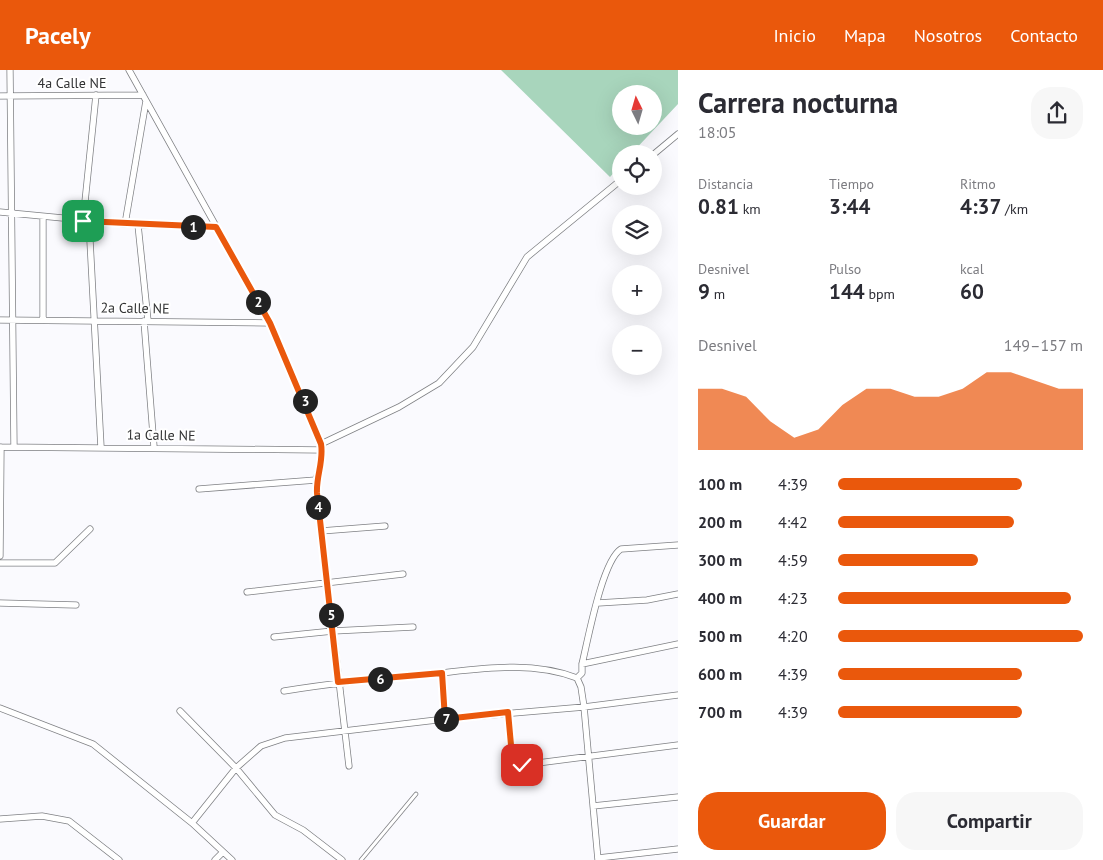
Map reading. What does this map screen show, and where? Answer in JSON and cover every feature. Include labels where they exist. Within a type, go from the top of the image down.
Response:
[{"type":"street","points":[[10,70],[14,447]]},
{"type":"street","points":[[129,70],[270,323],[322,447],[316,480],[349,766]]},
{"type":"street","points":[[96,95],[86,221],[101,447]]},
{"type":"street","name":"4a Calle NE","points":[[0,96],[96,95],[145,98]]},
{"type":"street","points":[[125,224],[145,98]]},
{"type":"street","points":[[662,147],[678,134]]},
{"type":"street","points":[[322,447],[399,407],[439,383],[473,348],[527,257],[612,187]]},
{"type":"street","points":[[0,212],[138,225],[216,227]]},
{"type":"street","points":[[43,217],[43,320]]},
{"type":"street","points":[[138,225],[154,448]]},
{"type":"street","name":"2a Calle NE","points":[[0,320],[270,323]]},
{"type":"street","points":[[0,556],[1,447]]},
{"type":"street","name":"1a Calle NE","points":[[1,447],[322,447]]},
{"type":"street","points":[[199,489],[316,480]]},
{"type":"street","points":[[321,530],[385,526]]},
{"type":"street","points":[[0,564],[55,564],[90,529]]},
{"type":"street","points":[[577,678],[582,674],[582,664],[598,603],[609,563],[615,553],[621,549],[678,545]]},
{"type":"street","points":[[247,592],[403,574]]},
{"type":"street","points":[[598,603],[648,600],[678,594]]},
{"type":"street","points":[[0,603],[76,605]]},
{"type":"street","points":[[274,638],[333,631],[412,627]]},
{"type":"street","points":[[582,664],[678,644]]},
{"type":"street","points":[[284,691],[338,682],[516,666],[557,672],[577,678],[581,687],[584,708],[598,859],[678,849]]},
{"type":"street","points":[[442,673],[445,719]]},
{"type":"street","points":[[192,823],[236,768],[261,746],[286,738],[508,712],[584,708],[678,695]]},
{"type":"street","points":[[0,708],[93,744],[192,823],[232,860]]},
{"type":"street","points":[[180,711],[236,768],[275,815],[303,830],[342,860]]},
{"type":"street","points":[[508,712],[512,756],[516,762],[522,765],[678,746]]},
{"type":"street","points":[[593,806],[678,797]]},
{"type":"street","points":[[0,819],[42,816],[69,821],[119,860]]},
{"type":"street","points":[[215,860],[223,852]]},
{"type":"lane","points":[[361,860],[416,794]]},
{"type":"green space","points":[[501,70],[678,70],[678,104],[662,121],[662,85],[612,85],[612,135],[649,135],[639,145],[612,145],[612,175],[610,177]]},
{"type":"route","points":[[83,221],[138,225],[216,227],[270,323],[319,436],[322,459],[316,480],[317,493],[338,682],[442,673],[445,719],[508,712],[512,756],[516,762],[522,765]]}]
